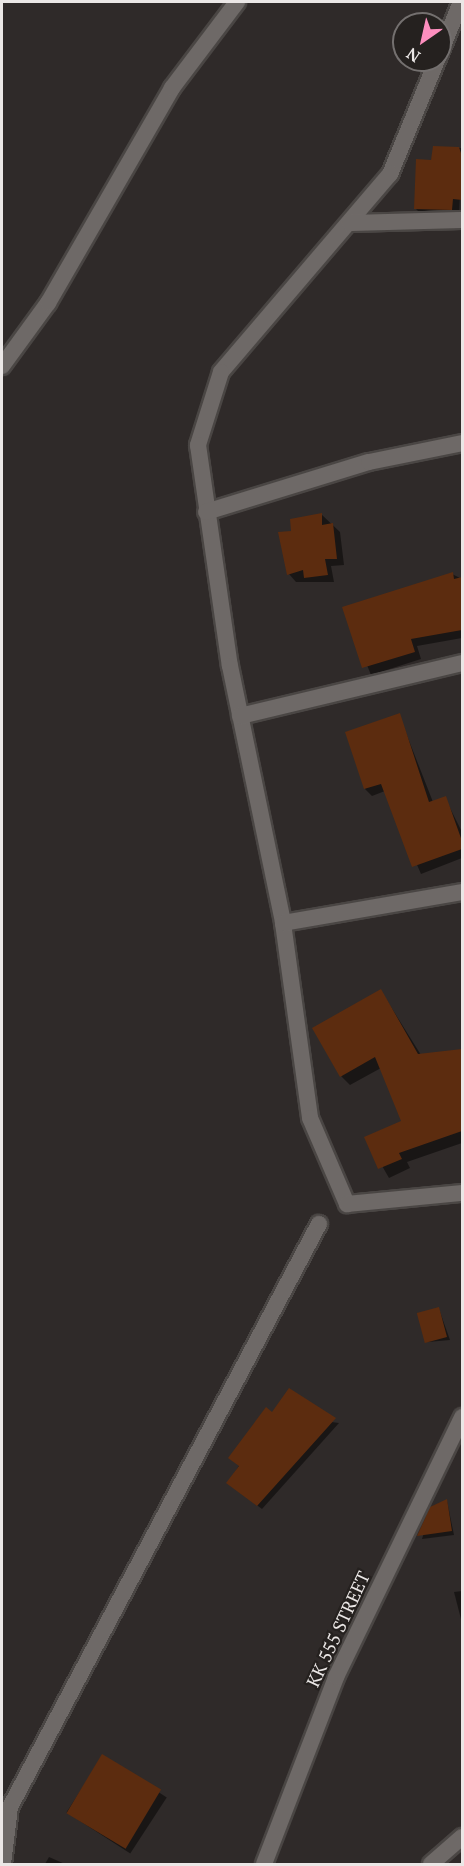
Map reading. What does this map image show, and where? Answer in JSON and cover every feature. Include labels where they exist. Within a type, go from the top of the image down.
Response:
[{"type":"street","points":[[2,366],[48,303],[172,88],[237,2]]},
{"type":"street","points":[[461,2],[390,174],[221,372],[198,445],[206,512],[240,716],[283,923],[310,1118],[346,1204],[462,1193]]},
{"type":"street","points":[[350,223],[462,220]]},
{"type":"street","points":[[206,512],[369,462],[462,443]]},
{"type":"street","points":[[240,716],[462,663]]},
{"type":"street","points":[[283,923],[462,892]]},
{"type":"street","points":[[3,1864],[10,1807],[319,1224]]},
{"type":"street","name":"KK 555 STREET","points":[[264,1864],[336,1677],[462,1417]]},
{"type":"street","points":[[431,1864],[462,1837]]},
{"type":"building","points":[[433,146],[459,147],[462,156],[462,200],[453,199],[452,210],[414,209],[416,159],[431,160]]},
{"type":"building","points":[[322,513],[322,525],[333,523],[337,559],[325,559],[328,575],[304,578],[303,570],[287,575],[278,532],[291,531],[290,519]]},
{"type":"building","points":[[453,572],[454,579],[462,577],[462,630],[411,639],[415,652],[362,668],[342,607]]},
{"type":"building","points":[[400,713],[429,802],[446,796],[462,841],[462,849],[412,867],[381,784],[364,789],[345,732]]},
{"type":"building","points":[[381,989],[418,1054],[462,1049],[462,1131],[399,1153],[402,1159],[378,1169],[364,1137],[401,1121],[375,1057],[340,1077],[312,1028]]},
{"type":"building","points":[[439,1307],[447,1337],[425,1343],[417,1313]]},
{"type":"building","points":[[289,1388],[336,1418],[257,1506],[226,1483],[239,1466],[228,1458],[266,1407],[272,1412]]},
{"type":"building","points":[[447,1499],[452,1531],[417,1536],[430,1507]]},
{"type":"building","points":[[102,1754],[161,1790],[126,1849],[66,1813]]}]
